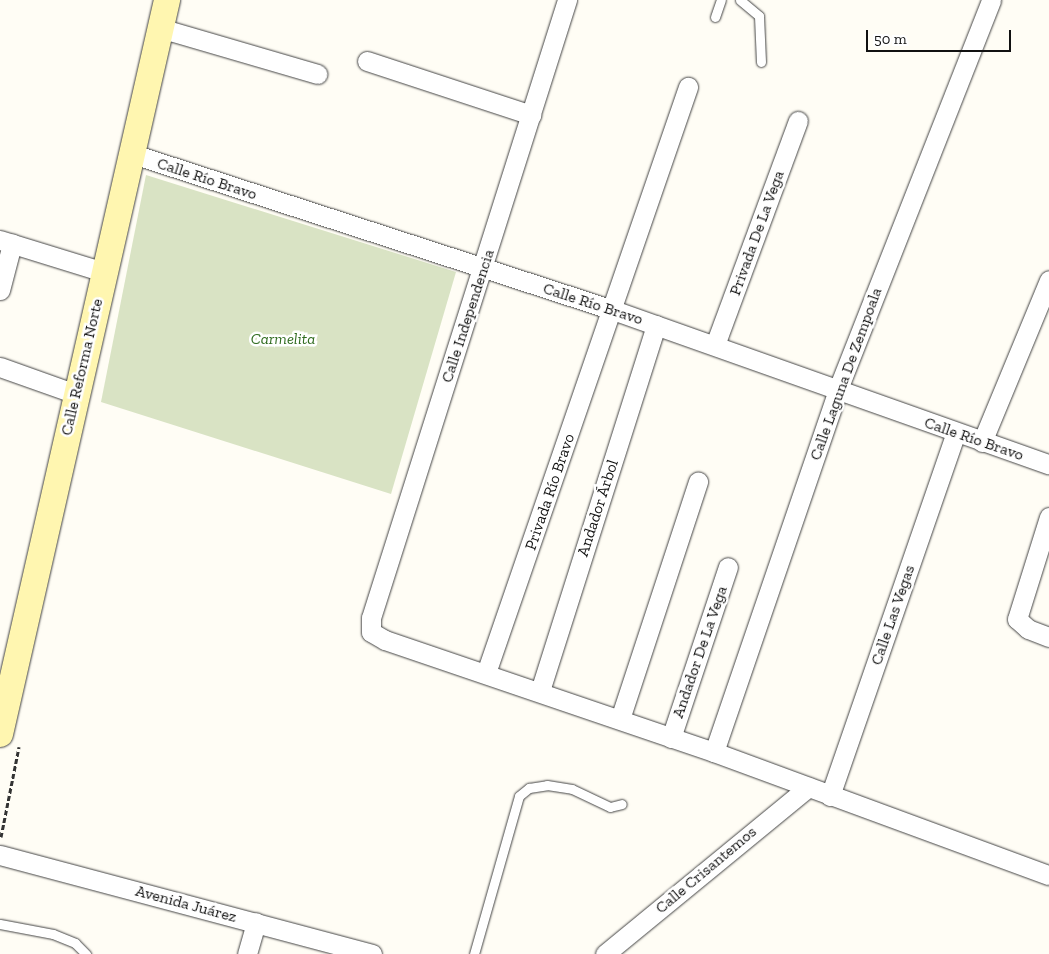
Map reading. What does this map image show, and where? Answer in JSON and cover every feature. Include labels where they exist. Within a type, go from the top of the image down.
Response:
[{"type":"main road","name":"Calle Reforma Norte","points":[[0,734],[167,0]]},
{"type":"street","name":"Calle Independencia","points":[[486,673],[385,640],[371,632],[372,618],[567,0]]},
{"type":"street","name":"Calle Laguna De Zempoala","points":[[714,752],[838,390],[991,0]]},
{"type":"street","points":[[160,28],[317,74]]},
{"type":"street","points":[[367,62],[531,115]]},
{"type":"street","name":"Privada Río Bravo","points":[[486,673],[614,310],[688,87]]},
{"type":"street","name":"Privada De La Vega","points":[[715,345],[798,121]]},
{"type":"street","name":"Calle Río Bravo","points":[[132,154],[614,310],[956,433],[1049,464]]},
{"type":"street","points":[[0,290],[6,242],[104,272]]},
{"type":"street","points":[[982,442],[1049,280]]},
{"type":"street","name":"Andador Árbol","points":[[540,691],[656,325]]},
{"type":"street","points":[[0,367],[76,394]]},
{"type":"street","name":"Calle Las Vegas","points":[[830,796],[956,433]]},
{"type":"street","points":[[620,719],[698,482]]},
{"type":"street","points":[[1049,517],[1017,619],[1028,629],[1049,637]]},
{"type":"street","name":"Andador De La Vega","points":[[671,738],[728,567]]},
{"type":"street","points":[[486,673],[714,752],[1049,875]]},
{"type":"street","name":"Calle Crisantemos","points":[[605,954],[808,787]]},
{"type":"street","name":"Avenida Juárez","points":[[0,855],[372,954]]},
{"type":"street","points":[[247,954],[256,922]]},
{"type":"lane","points":[[715,17],[721,0]]},
{"type":"lane","points":[[740,0],[759,16],[761,62]]},
{"type":"lane","points":[[474,954],[519,796],[529,788],[547,786],[572,789],[610,807],[622,804]]},
{"type":"lane","points":[[0,924],[54,934],[75,943],[86,954]]},
{"type":"green space","name":"Carmelita","points":[[146,175],[456,272],[391,494],[101,402]]}]
